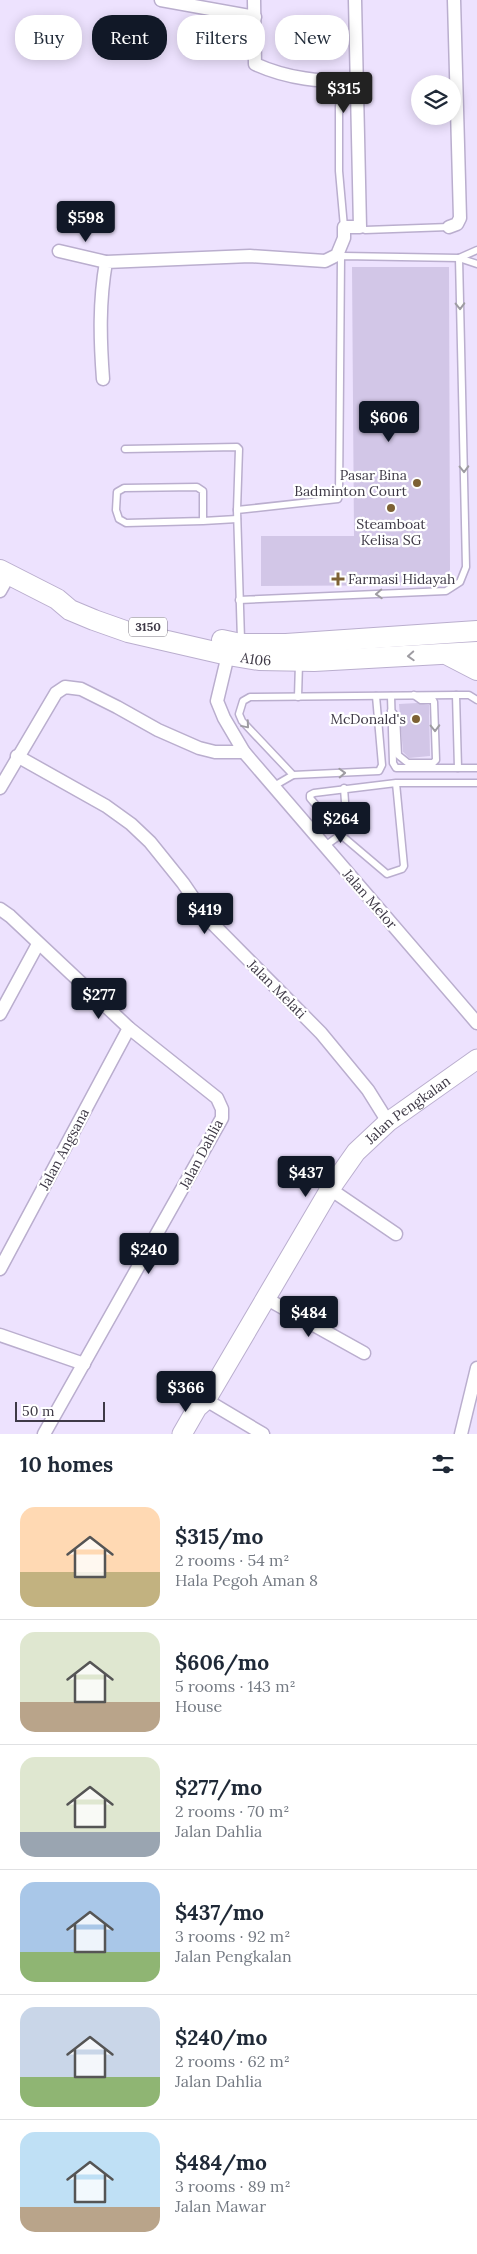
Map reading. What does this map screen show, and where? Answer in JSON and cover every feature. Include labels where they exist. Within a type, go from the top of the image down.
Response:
[{"type":"main road","name":"3150","points":[[3,579],[130,624],[235,649]]},
{"type":"main road","points":[[447,632],[477,622]]},
{"type":"main road","name":"3150","points":[[290,655],[447,632],[477,631]]},
{"type":"main road","name":"A106","points":[[235,649],[290,655]]},
{"type":"main road","name":"3150","points":[[290,655],[446,654],[477,652]]},
{"type":"main road","points":[[446,654],[477,670]]},
{"type":"street","points":[[161,0],[249,15]]},
{"type":"street","points":[[254,0],[255,15]]},
{"type":"street","points":[[59,251],[106,262],[250,256],[324,261],[337,255],[344,238],[344,227],[360,227],[355,0]]},
{"type":"street","points":[[449,227],[457,224],[460,218],[454,0]]},
{"type":"street","points":[[255,60],[255,64],[296,78],[322,82],[357,82]]},
{"type":"street","points":[[103,379],[99,327],[102,285],[106,262]]},
{"type":"street","name":"Jalan Melor","points":[[235,649],[217,701],[224,718],[244,752],[477,1023]]},
{"type":"street","points":[[0,788],[17,756],[56,693],[65,687],[81,689],[158,730],[199,748],[215,752],[244,752]]},
{"type":"street","name":"Jalan Melati","points":[[17,756],[106,806],[131,824],[150,842],[183,882],[207,918],[321,1033],[368,1090],[388,1122]]},
{"type":"street","name":"Jalan Dahlia","points":[[0,909],[10,916],[129,1028],[217,1098],[222,1109],[222,1118],[44,1434]]},
{"type":"street","points":[[0,1014],[38,944]]},
{"type":"street","name":"Jalan Angsana","points":[[0,1269],[129,1028]]},
{"type":"street","name":"Jalan Pengkalan","points":[[182,1434],[197,1408],[206,1400],[268,1299],[330,1189],[356,1152],[388,1122],[477,1059]]},
{"type":"street","points":[[330,1189],[396,1234]]},
{"type":"street","points":[[268,1299],[364,1353]]},
{"type":"street","points":[[0,1335],[84,1364]]},
{"type":"street","points":[[461,1434],[477,1368]]},
{"type":"street","points":[[206,1400],[263,1434]]},
{"type":"street","name":"Jalan Pengkalan","points":[[193,1434],[205,1413],[206,1400]]},
{"type":"lane","points":[[339,106],[339,171],[344,227]]},
{"type":"lane","points":[[360,227],[365,230],[449,227]]},
{"type":"lane","points":[[459,258],[477,250]]},
{"type":"lane","points":[[237,510],[338,499],[341,257],[459,258],[477,264]]},
{"type":"lane","points":[[240,600],[446,591],[460,582],[466,567],[459,258]]},
{"type":"lane","points":[[125,450],[237,447],[239,449],[237,519],[240,600],[235,649]]},
{"type":"lane","points":[[203,521],[203,491],[201,488],[124,488],[117,492],[116,510],[119,519],[126,523],[203,521],[237,519]]},
{"type":"lane","points":[[290,655],[298,697]]},
{"type":"lane","points":[[293,775],[242,721],[239,714],[243,701],[250,697],[414,695],[470,695],[477,700]]},
{"type":"lane","points":[[391,711],[396,716],[398,755],[408,763],[433,763],[436,760],[434,702],[433,700],[421,700],[414,695]]},
{"type":"lane","points":[[456,695],[458,768]]},
{"type":"lane","points":[[274,786],[293,775],[379,771],[382,765],[376,696]]},
{"type":"lane","points":[[390,696],[393,763],[396,768],[477,768]]},
{"type":"lane","points":[[396,783],[404,868],[386,874],[341,835],[310,798],[310,795],[344,788],[396,783],[477,783]]},
{"type":"lane","points":[[325,846],[346,832],[348,827],[344,788]]},
{"type":"building","points":[[352,267],[449,267],[450,570],[437,585],[261,586],[261,536],[354,536]]},
{"type":"building","name":"McDonald's","points":[[417,703],[429,705],[430,756],[409,758],[403,752],[399,704]]},
{"type":"place","name":"Pasar Bina Badminton Court","points":[[417,483]]},
{"type":"place","name":"Steamboat Kelisa SG","points":[[391,508]]},
{"type":"place","name":"Farmasi Hidayah","points":[[338,579]]},
{"type":"place","name":"McDonald's","points":[[416,719]]}]
